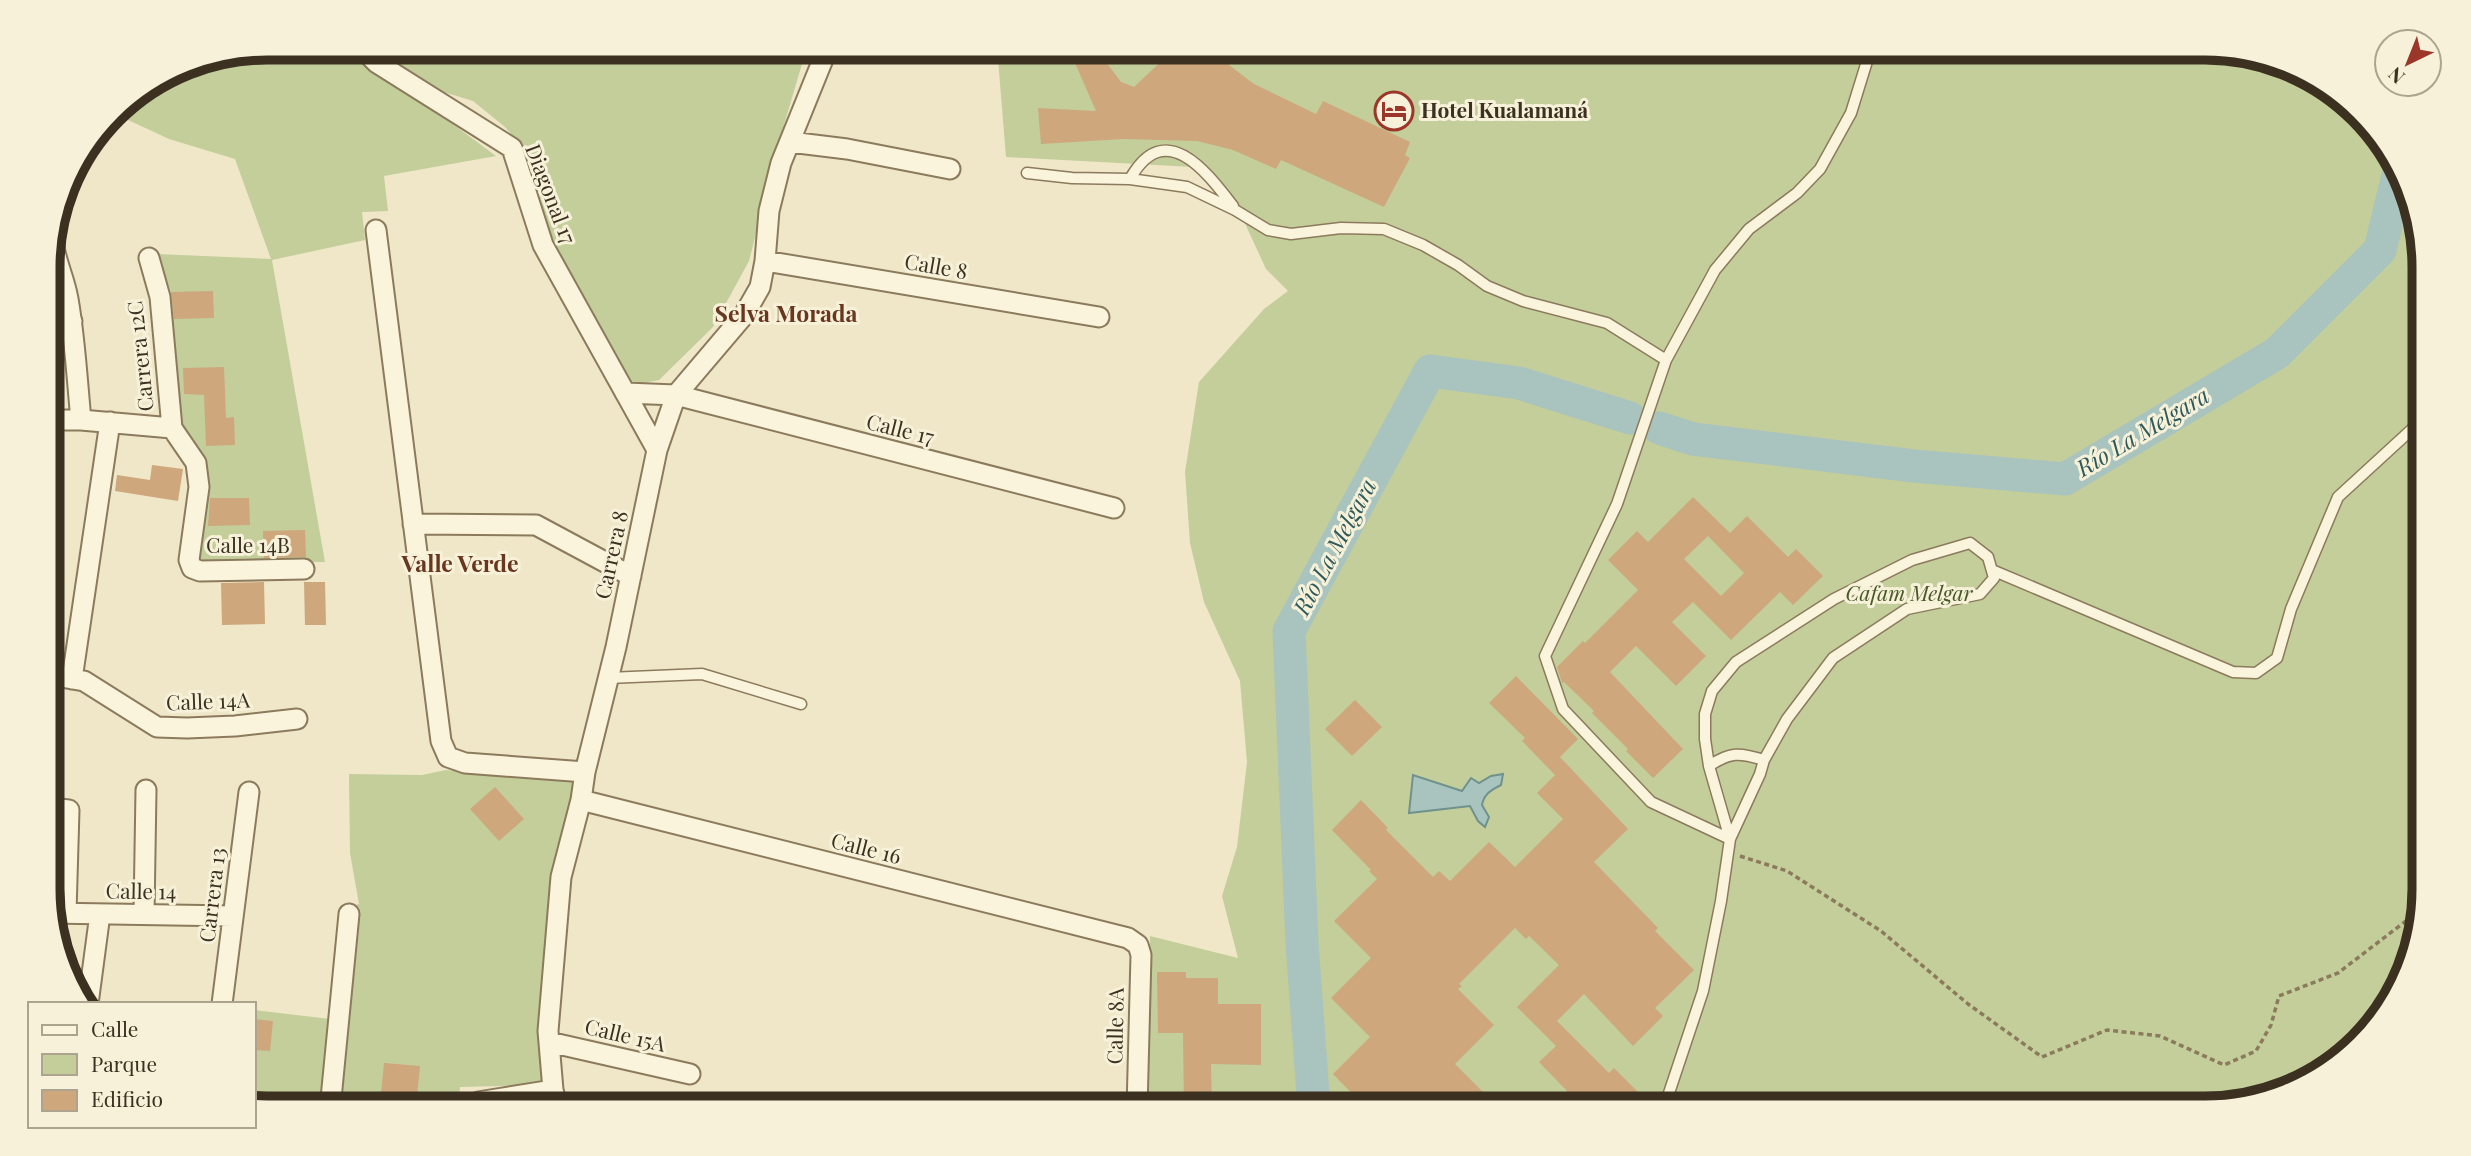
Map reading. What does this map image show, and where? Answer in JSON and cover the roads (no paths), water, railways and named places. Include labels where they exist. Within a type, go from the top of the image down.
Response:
[{"type":"street","name":"Diagonal 17","points":[[374,60],[512,148],[543,245],[657,450]]},
{"type":"street","name":"Carrera 8","points":[[555,1096],[549,1042],[554,942],[561,877],[582,800],[585,772],[631,576],[657,450],[676,395],[744,315],[760,287],[769,211],[781,163],[823,60]]},
{"type":"street","points":[[790,142],[847,149],[950,169]]},
{"type":"street","points":[[376,230],[441,741],[448,757],[465,763],[585,772]]},
{"type":"street","name":"Carrera 12C","points":[[149,258],[160,297],[172,428],[195,463],[200,487],[189,561],[192,568]]},
{"type":"street","name":"Calle 8","points":[[765,261],[1099,317]]},
{"type":"street","points":[[60,273],[72,321],[81,420]]},
{"type":"street","points":[[60,320],[72,321]]},
{"type":"street","name":"Calle 17","points":[[625,393],[676,395],[1114,508]]},
{"type":"street","points":[[60,420],[172,428]]},
{"type":"street","points":[[72,679],[110,422]]},
{"type":"street","points":[[414,524],[536,525],[631,576]]},
{"type":"street","name":"Calle 14B","points":[[192,568],[200,571],[304,569]]},
{"type":"street","name":"Calle 14A","points":[[60,677],[84,681],[158,727],[223,726],[297,719]]},
{"type":"street","points":[[144,914],[146,790]]},
{"type":"street","name":"Carrera 13","points":[[222,1002],[249,792]]},
{"type":"street","name":"Calle 16","points":[[582,800],[1128,938],[1138,945]]},
{"type":"street","name":"Calle 14","points":[[61,913],[233,916]]},
{"type":"street","points":[[89,996],[100,914]]},
{"type":"street","points":[[331,1096],[349,914]]},
{"type":"street","name":"Calle 8A","points":[[1137,1096],[1141,956],[1138,945]]},
{"type":"street","name":"Calle 15A","points":[[549,1042],[690,1074]]},
{"type":"lane","points":[[1730,838],[1651,802],[1563,709],[1545,656],[1617,504],[1666,360],[1715,270],[1749,229],[1797,193],[1820,169],[1851,113],[1867,60]]},
{"type":"lane","points":[[1130,179],[1141,161],[1153,154],[1174,150],[1191,158],[1213,180],[1235,210]]},
{"type":"lane","points":[[1027,173],[1073,178],[1130,179],[1187,187],[1235,210],[1268,230],[1291,234],[1341,228],[1384,229],[1423,245],[1487,286],[1523,301],[1607,323],[1666,360]]},
{"type":"lane","points":[[1992,569],[2233,672],[2256,673],[2277,658],[2291,609],[2338,497],[2412,429]]},
{"type":"lane","points":[[1668,1096],[1703,991],[1730,838],[1764,760],[1787,719],[1833,658],[1907,609],[1980,594],[1994,578],[1988,557],[1970,543],[1912,560],[1834,598],[1736,662],[1712,691],[1705,714],[1704,739],[1730,838]]},
{"type":"lane","points":[[608,678],[702,674],[801,704]]},
{"type":"lane","points":[[1709,766],[1727,755],[1747,754],[1764,760]]},
{"type":"water","points":[[1503,774],[1501,785],[1484,798],[1482,805],[1489,817],[1485,827],[1478,821],[1470,806],[1409,813],[1413,775],[1462,791],[1471,778],[1479,783],[1491,776]]},
{"type":"waterway","name":"Río La Melgara","points":[[1659,428],[1693,439],[1914,466],[2065,479],[2277,353],[2380,250],[2395,186]]},
{"type":"waterway","name":"Río La Melgara","points":[[1313,1096],[1302,943],[1289,631],[1430,371],[1519,383],[1630,418]]},
{"type":"place","name":"Hotel Kualamaná","points":[[1394,111]]},
{"type":"district","name":"Selva Morada","points":[[786,314]]},
{"type":"district","name":"Valle Verde","points":[[460,564]]},
{"type":"park label","name":"Cafam Melgar","points":[[1909,594]]}]
